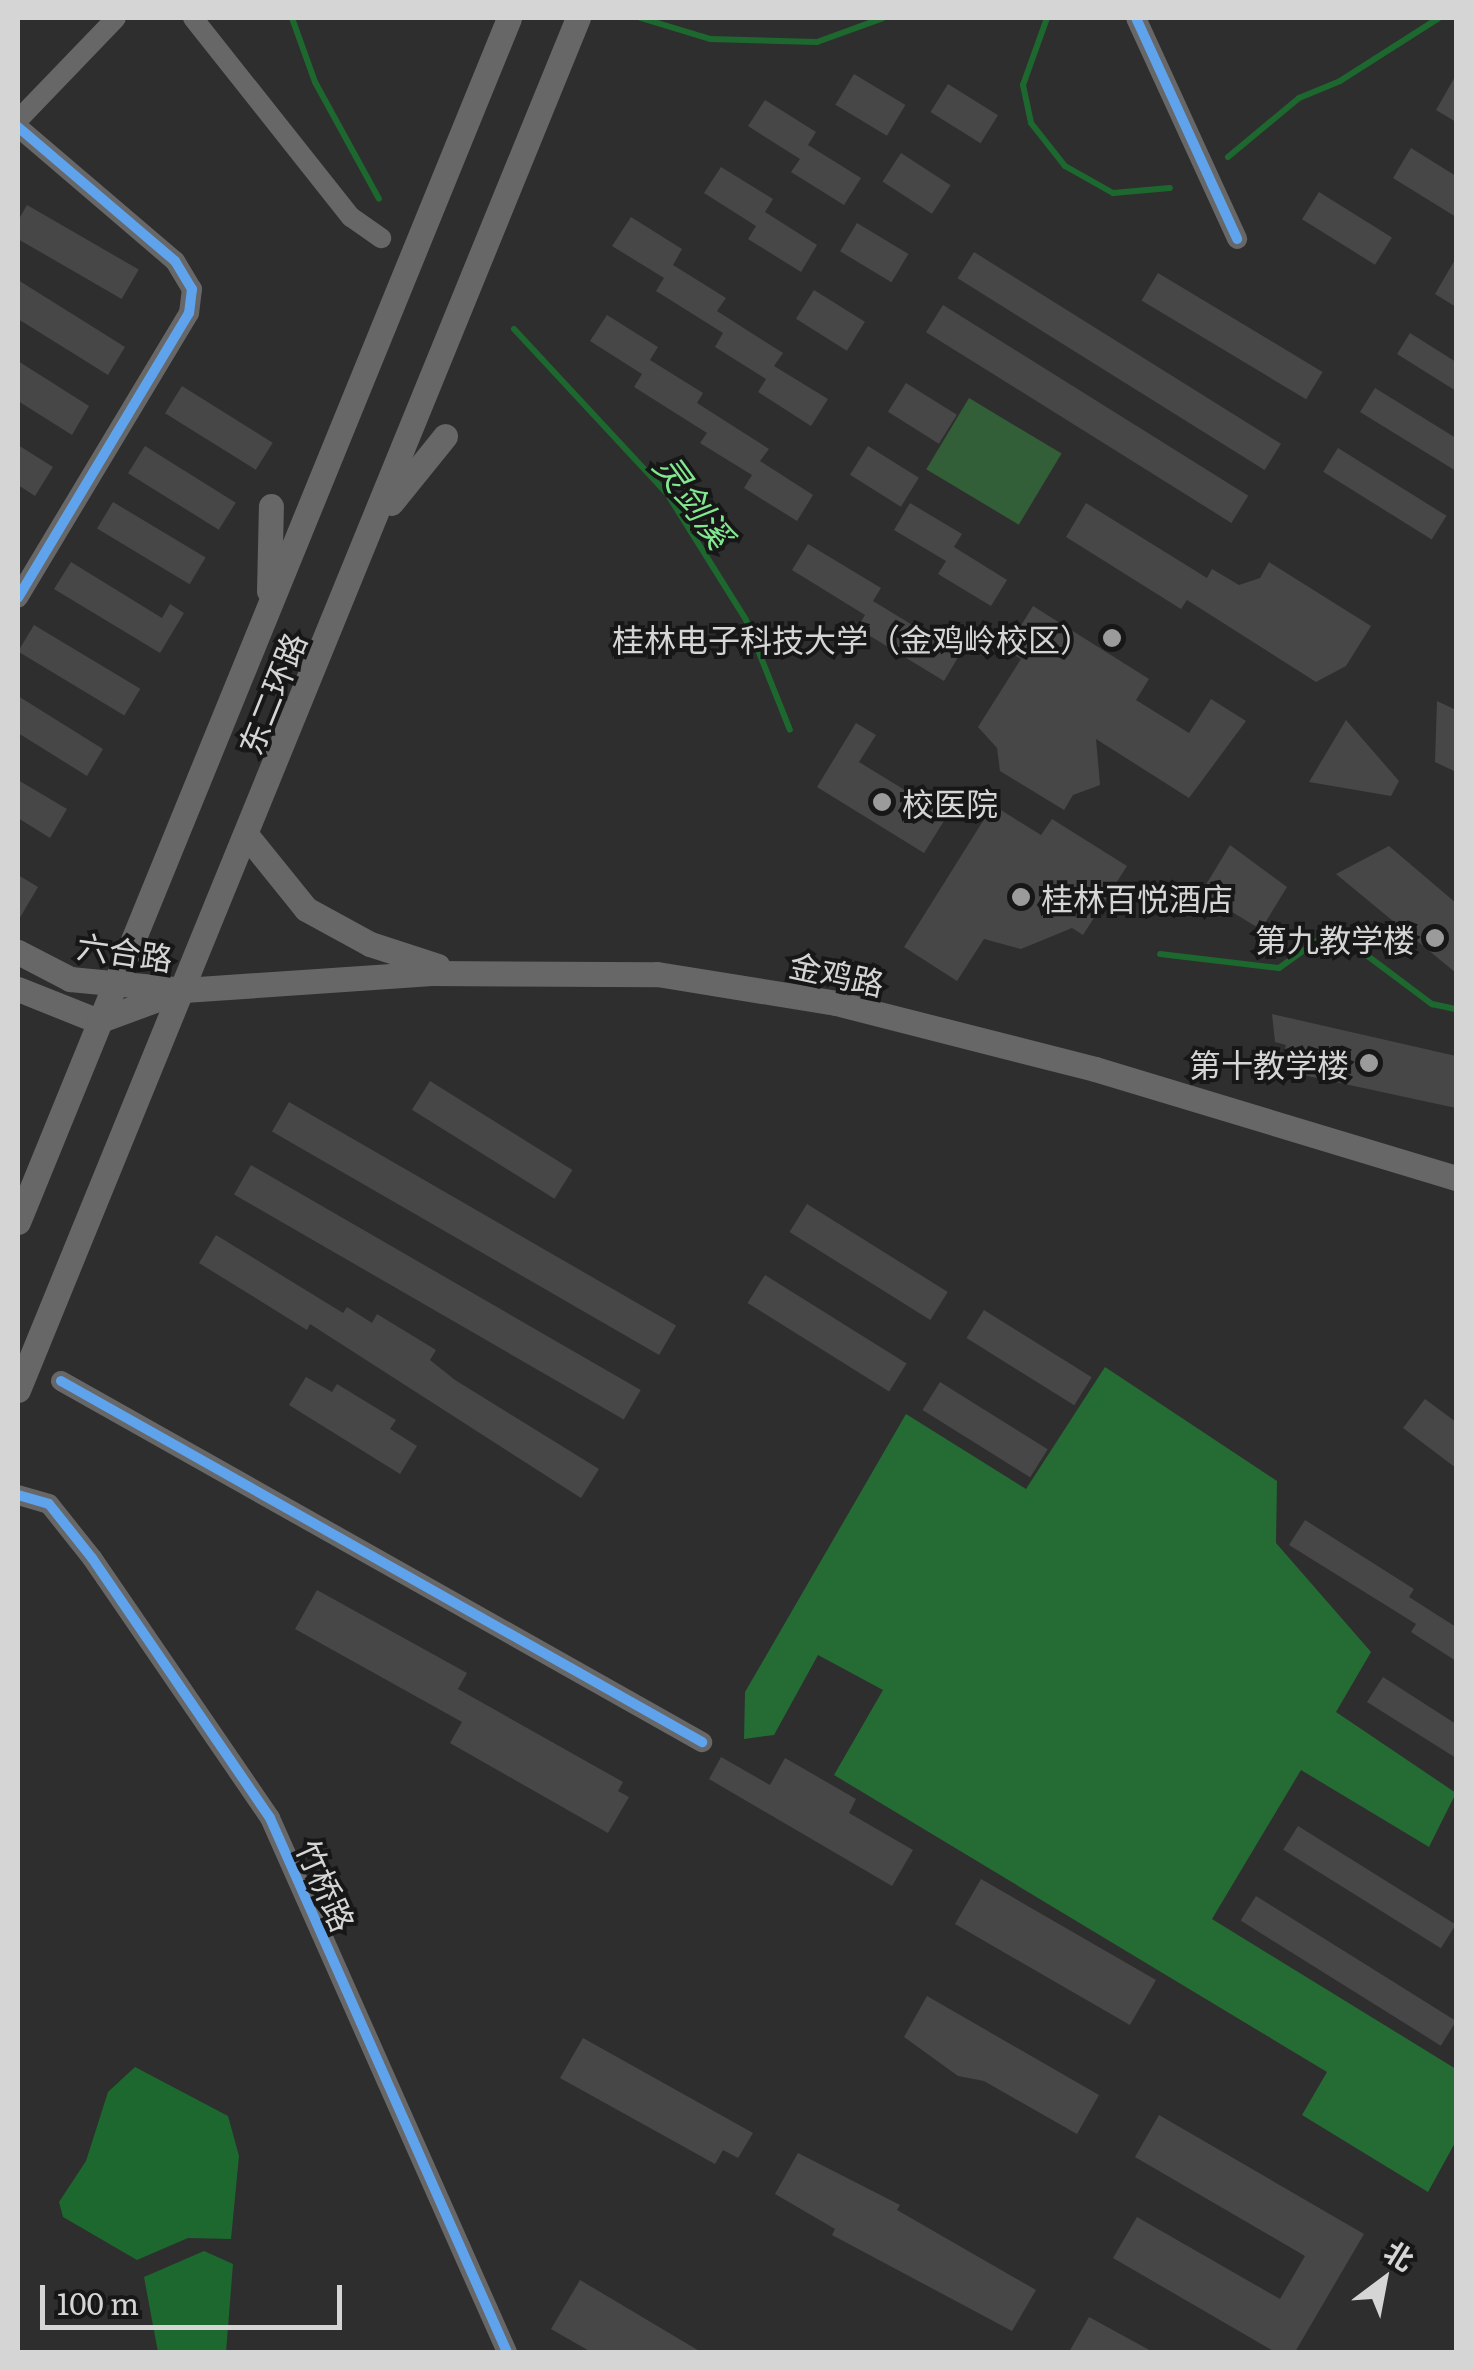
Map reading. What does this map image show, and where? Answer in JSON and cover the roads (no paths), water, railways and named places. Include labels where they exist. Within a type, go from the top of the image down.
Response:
[{"type":"main road","name":"东二环路","points":[[18,1222],[509,18]]},
{"type":"main road","name":"东二环路","points":[[18,1390],[248,837],[578,18]]},
{"type":"main road","points":[[375,522],[444,436]]},
{"type":"main road","points":[[268,610],[272,506]]},
{"type":"main road","points":[[248,837],[289,895],[327,922],[393,953],[467,972]]},
{"type":"main road","name":"六合路","points":[[18,952],[70,978],[184,990]]},
{"type":"main road","name":"金鸡路","points":[[184,990],[467,972],[657,974],[836,1002],[1095,1069],[1456,1178]]},
{"type":"main road","name":"六合路","points":[[18,989],[98,1021],[184,990]]},
{"type":"street","points":[[18,598],[189,313],[192,289],[175,261],[18,123],[116,18]]},
{"type":"street","points":[[194,18],[351,217],[381,238]]},
{"type":"street","points":[[1136,18],[1236,239]]},
{"type":"street","points":[[61,1382],[702,1742]]},
{"type":"street","name":"竹桥路","points":[[18,1495],[49,1504],[92,1558],[270,1818],[507,2352]]},
{"type":"waterway","name":"灵剑溪","points":[[292,18],[315,82],[379,199]]},
{"type":"waterway","name":"灵剑溪","points":[[641,18],[710,39],[817,42],[883,18]]},
{"type":"waterway","name":"灵剑溪","points":[[1047,18],[1023,85],[1031,123],[1065,166],[1113,193],[1170,188]]},
{"type":"waterway","name":"灵剑溪","points":[[1228,157],[1299,98],[1340,81],[1439,18]]},
{"type":"waterway","name":"灵剑溪","points":[[514,329],[668,495],[746,620],[790,730]]},
{"type":"waterway","name":"灵剑溪","points":[[1160,954],[1279,968],[1321,938],[1345,939],[1432,1004],[1456,1009]]},
{"type":"place","name":"桂林电子科技大学（金鸡岭校区）","points":[[1112,638]]},
{"type":"place","name":"校医院","points":[[882,802]]},
{"type":"place","name":"桂林百悦酒店","points":[[1021,897]]},
{"type":"place","name":"第九教学楼","points":[[1435,938]]},
{"type":"place","name":"第十教学楼","points":[[1369,1063]]}]
